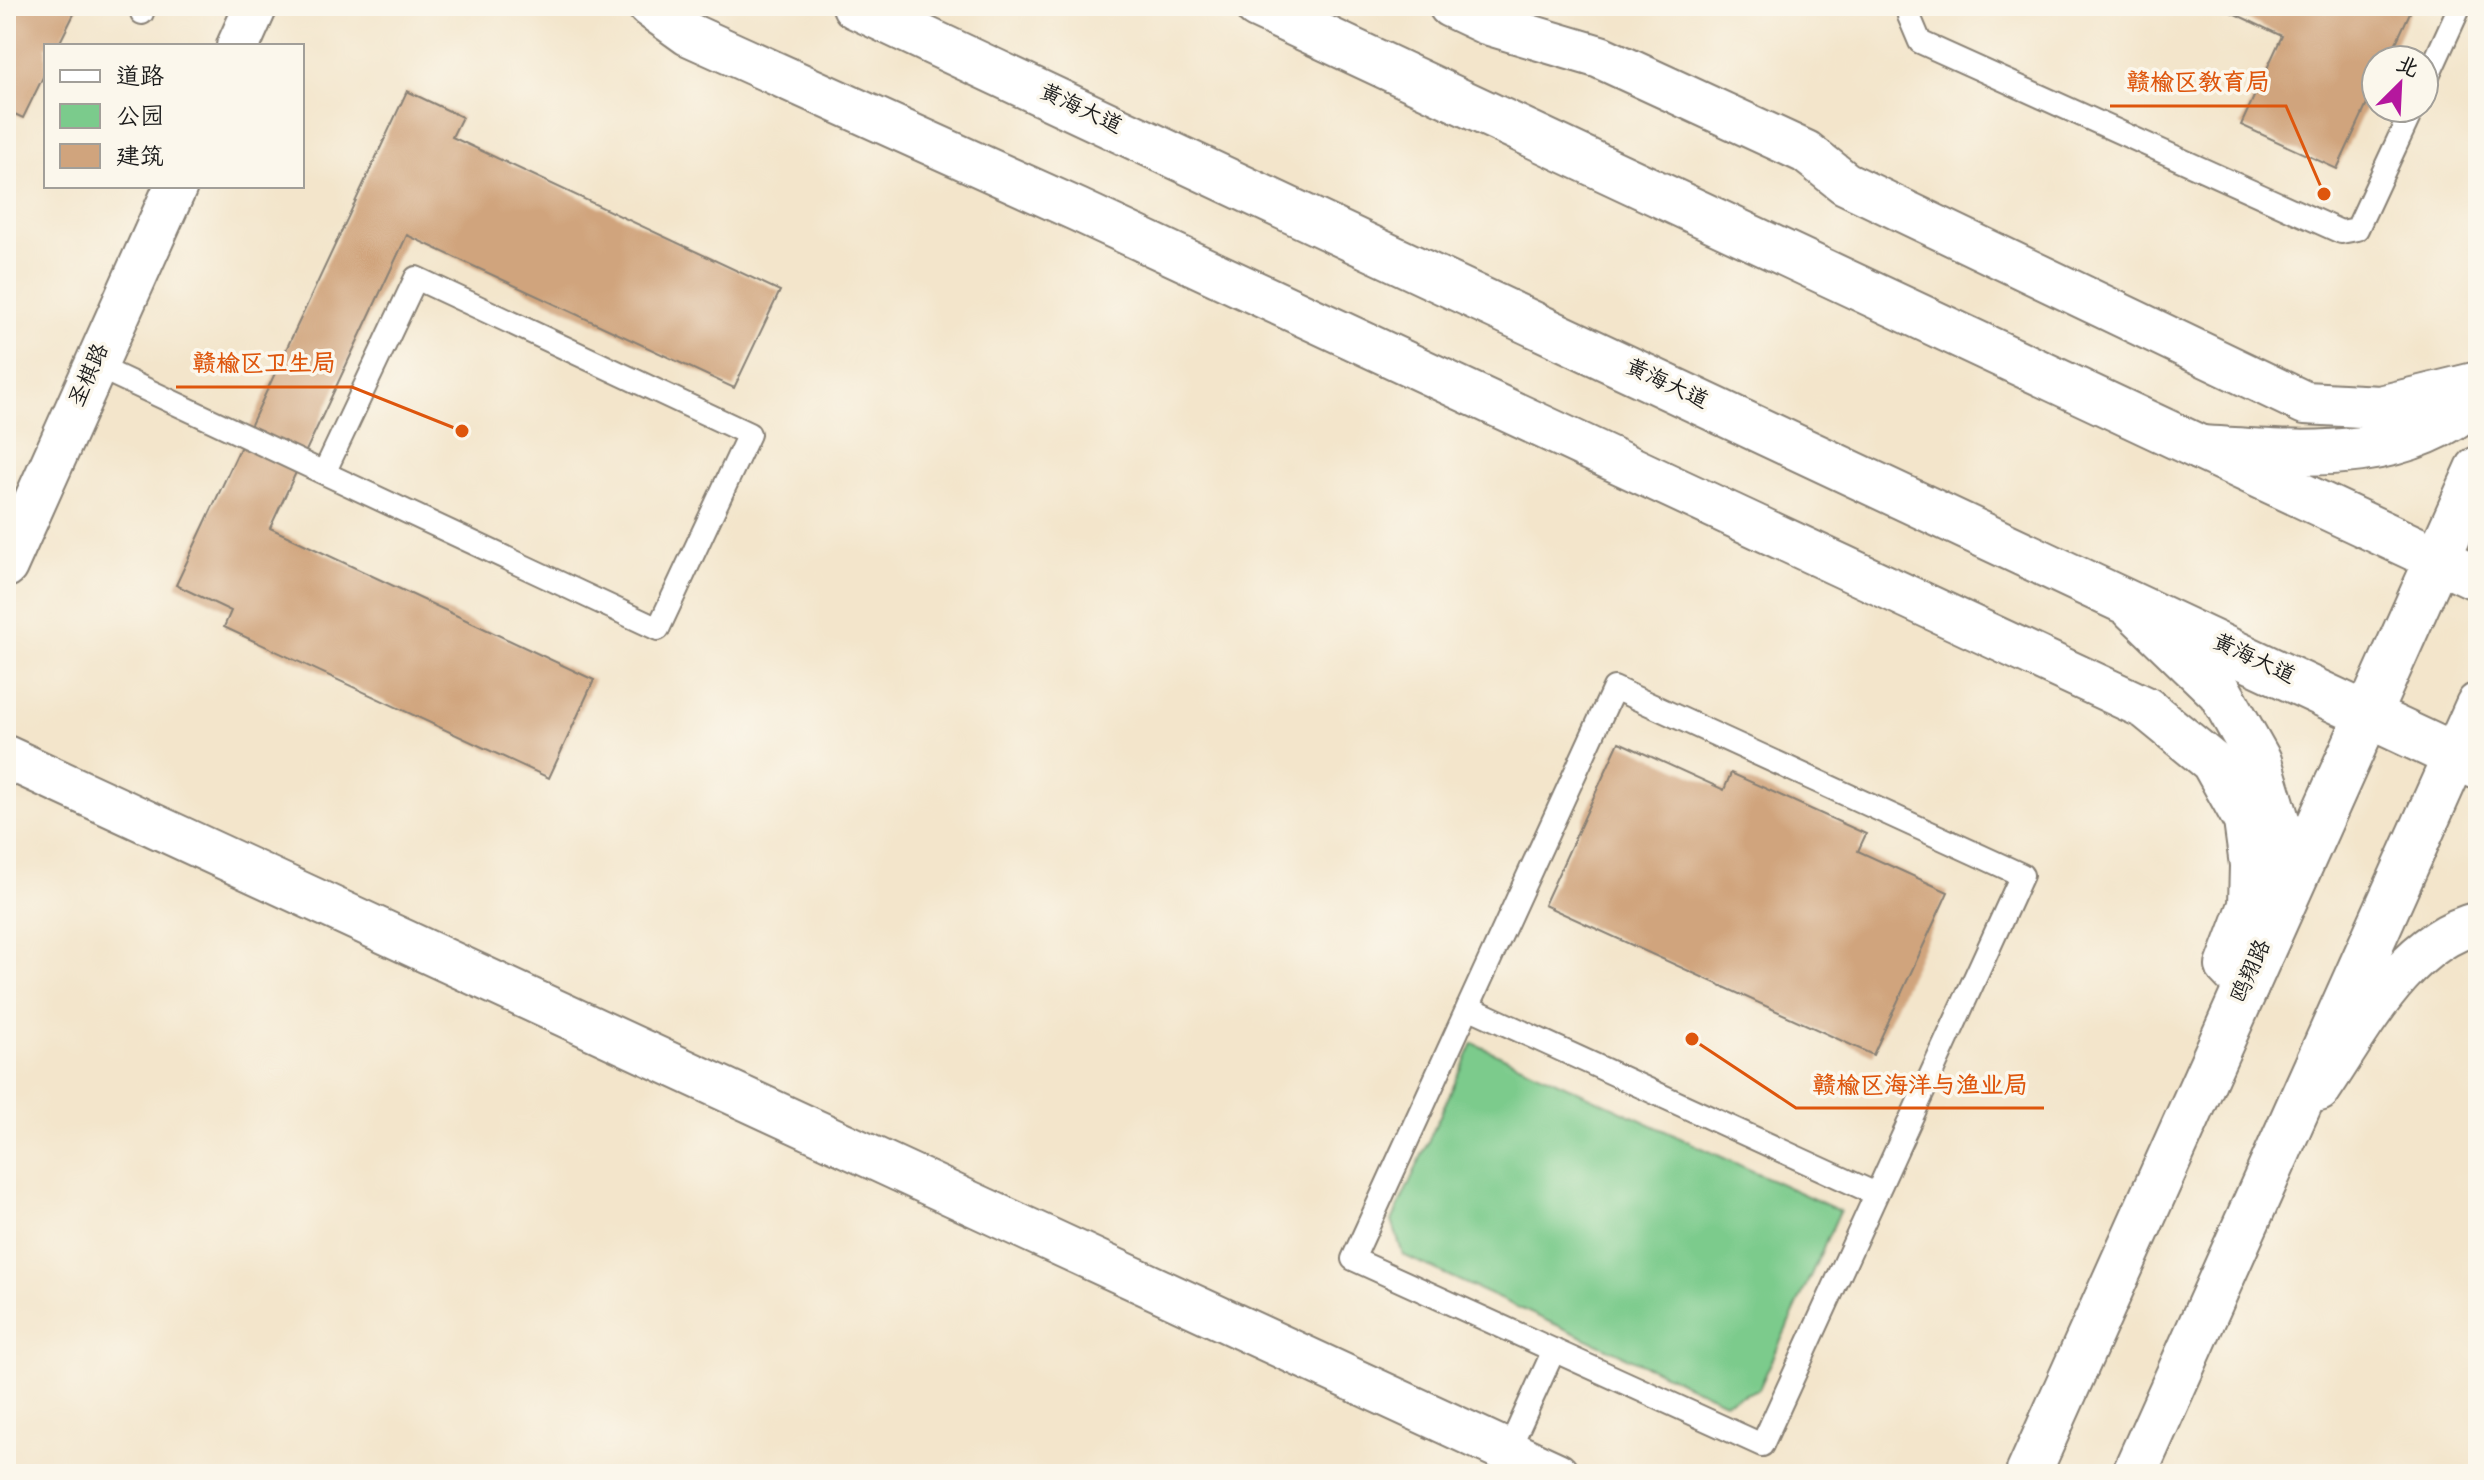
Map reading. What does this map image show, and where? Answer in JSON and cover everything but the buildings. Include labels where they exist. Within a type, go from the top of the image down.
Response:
[{"type":"main road","name":"黄海大道","points":[[855,6],[2467,761]]},
{"type":"main road","points":[[1257,6],[2478,578]]},
{"type":"main road","points":[[2200,448],[2311,454],[2361,451],[2401,443],[2431,431],[2478,399]]},
{"type":"main road","name":"鸥翔路","points":[[2028,1474],[2478,469]]},
{"type":"main road","points":[[2126,602],[2220,692],[2259,761],[2277,820],[2284,867],[2282,908]]},
{"type":"main road","points":[[2134,1474],[2278,1150],[2467,761],[2478,705]]},
{"type":"street","points":[[239,44],[256,6]]},
{"type":"street","points":[[649,6],[688,34],[1078,210],[2146,708],[2212,762],[2245,821],[2251,865],[2250,905],[2227,966],[2247,987]]},
{"type":"street","points":[[1450,6],[1486,23],[1600,57],[1806,152],[1845,183],[2305,403],[2380,407],[2478,383]]},
{"type":"street","name":"圣棋路","points":[[6,566],[175,188]]},
{"type":"street","points":[[6,757],[1557,1474]]},
{"type":"street","points":[[2278,1150],[2370,1014],[2423,949],[2478,923]]},
{"type":"lane","points":[[1909,6],[1909,16],[1920,42],[2341,232],[2357,229],[2406,124]]},
{"type":"lane","points":[[2440,50],[2460,6]]},
{"type":"lane","points":[[96,366],[324,473],[658,629],[749,434],[416,278],[324,473]]},
{"type":"lane","points":[[1614,688],[2022,875],[1762,1445],[1353,1259],[1468,1007],[1614,688]]},
{"type":"lane","points":[[1468,1007],[1876,1194]]},
{"type":"lane","points":[[1508,1451],[1554,1350]]},
{"type":"green space","points":[[1473,1043],[1840,1211],[1759,1389],[1725,1402],[1403,1255],[1392,1221]]},
{"type":"place","name":"赣榆区教育局","points":[[2324,194]]},
{"type":"place","name":"赣榆区卫生局","points":[[462,431]]},
{"type":"place","name":"赣榆区海洋与渔业局","points":[[1692,1039]]}]
